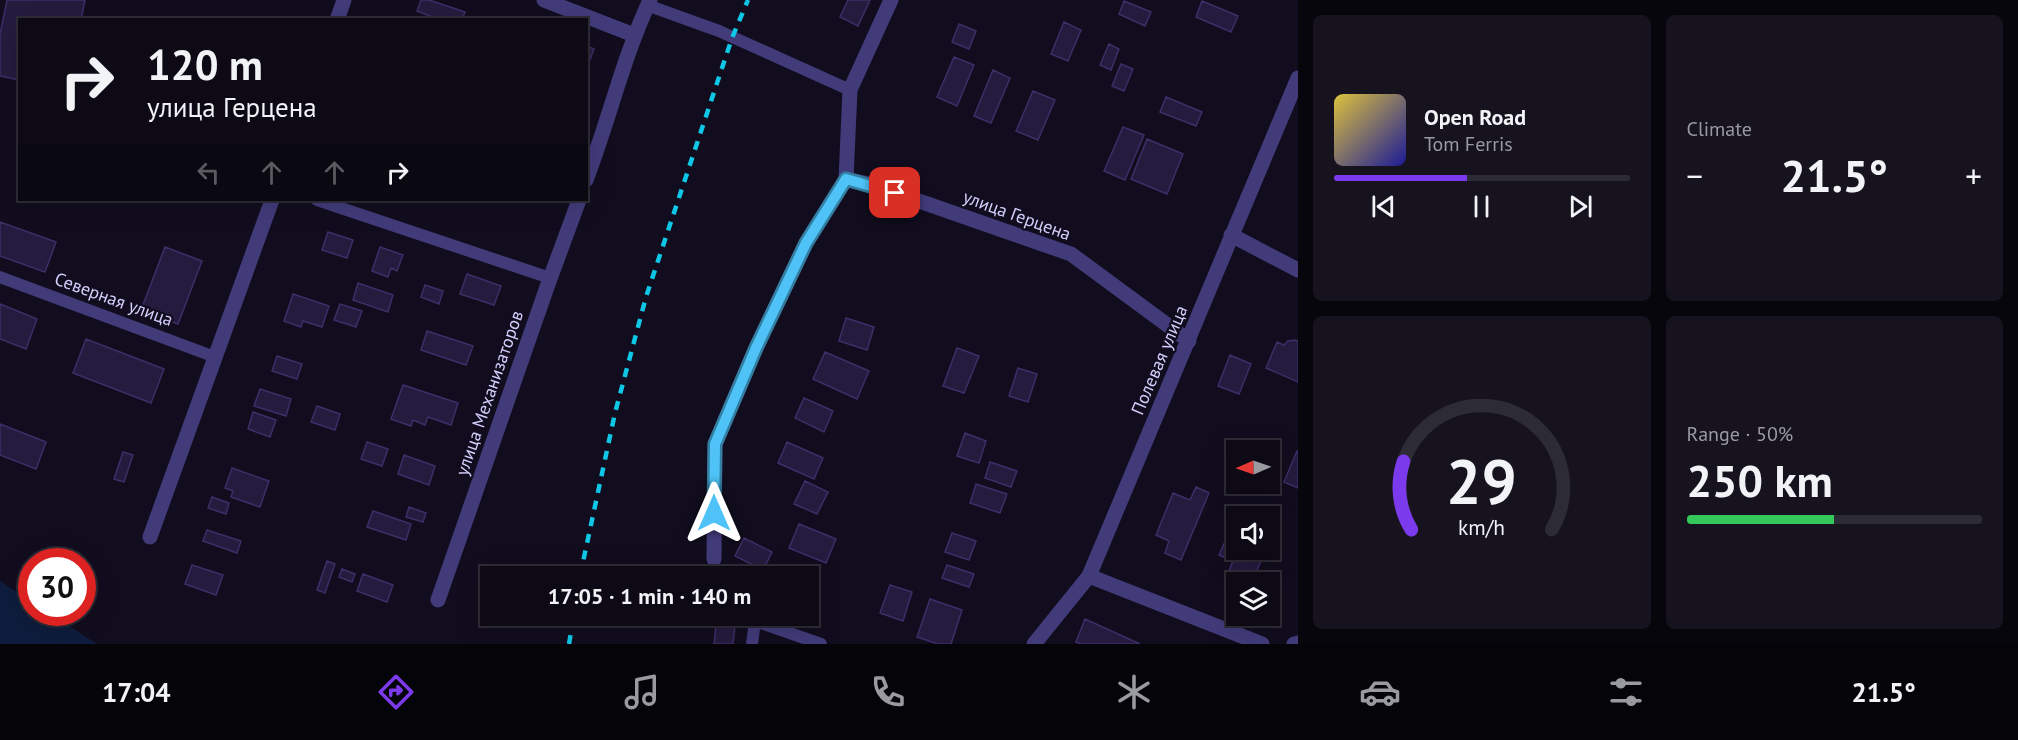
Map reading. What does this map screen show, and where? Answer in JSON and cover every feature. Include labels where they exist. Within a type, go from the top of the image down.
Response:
[{"type":"street","points":[[338,18],[344,0]]},
{"type":"street","points":[[544,0],[634,35]]},
{"type":"street","points":[[714,559],[715,444],[756,348],[806,243],[846,179],[850,90],[891,0]]},
{"type":"street","points":[[588,175],[605,131],[634,35],[649,3]]},
{"type":"street","name":"Полевая улица","points":[[1034,644],[1089,576],[1298,78]]},
{"type":"street","name":"улица Герцена","points":[[846,179],[873,185],[1071,254],[1189,341]]},
{"type":"street","points":[[150,537],[272,201]]},
{"type":"street","name":"улица Механизаторов","points":[[438,600],[579,201]]},
{"type":"street","points":[[1232,235],[1298,270]]},
{"type":"street","points":[[1089,576],[1262,644]]},
{"type":"lane","points":[[649,3],[719,31],[850,90]]},
{"type":"lane","points":[[319,201],[550,278]]},
{"type":"lane","name":"Северная улица","points":[[0,277],[215,357]]},
{"type":"lane","points":[[752,644],[755,621],[821,644]]},
{"type":"water","points":[[0,581],[18,593],[18,626],[69,626],[97,644],[0,644]]},
{"type":"building","points":[[7,0],[85,0],[81,18],[18,18],[18,80],[0,76],[0,34]]},
{"type":"building","points":[[421,0],[429,0],[465,12],[463,18],[435,18],[417,11]]},
{"type":"building","points":[[848,0],[870,0],[858,26],[840,17]]},
{"type":"building","points":[[1124,1],[1151,12],[1145,26],[1119,14]]},
{"type":"building","points":[[1202,1],[1238,16],[1231,32],[1196,17]]},
{"type":"building","points":[[1064,22],[1081,30],[1068,61],[1051,54]]},
{"type":"building","points":[[959,24],[976,31],[969,49],[952,42]]},
{"type":"building","points":[[1109,44],[1119,49],[1111,70],[1100,65]]},
{"type":"building","points":[[588,47],[594,49],[588,65]]},
{"type":"building","points":[[954,57],[974,65],[957,106],[937,97]]},
{"type":"building","points":[[1121,64],[1133,69],[1124,91],[1112,86]]},
{"type":"building","points":[[993,70],[1010,78],[991,123],[974,116]]},
{"type":"building","points":[[1033,91],[1055,100],[1038,140],[1016,131]]},
{"type":"building","points":[[1166,97],[1202,112],[1196,126],[1160,112]]},
{"type":"building","points":[[1123,127],[1144,135],[1125,180],[1104,171]]},
{"type":"building","points":[[1147,139],[1183,154],[1167,194],[1131,179]]},
{"type":"building","points":[[0,222],[56,242],[45,272],[0,256]]},
{"type":"building","points":[[328,232],[353,240],[347,258],[322,250]]},
{"type":"building","points":[[165,247],[202,261],[178,324],[141,310]]},
{"type":"building","points":[[380,247],[403,255],[397,271],[391,268],[388,277],[372,271]]},
{"type":"building","points":[[467,274],[501,286],[494,305],[460,294]]},
{"type":"building","points":[[358,283],[393,295],[388,312],[353,300]]},
{"type":"building","points":[[425,285],[443,291],[439,304],[421,297]]},
{"type":"building","points":[[293,294],[329,306],[322,327],[303,321],[301,327],[284,321]]},
{"type":"building","points":[[0,304],[37,319],[26,349],[0,339]]},
{"type":"building","points":[[340,304],[362,311],[356,327],[334,320]]},
{"type":"building","points":[[846,318],[874,327],[867,350],[839,341]]},
{"type":"building","points":[[427,331],[473,346],[466,365],[421,350]]},
{"type":"building","points":[[86,339],[164,369],[151,403],[73,373]]},
{"type":"building","points":[[1294,340],[1298,341],[1298,382],[1266,368],[1277,342],[1284,345]]},
{"type":"building","points":[[957,348],[979,356],[964,393],[943,386]]},
{"type":"building","points":[[825,352],[869,371],[857,399],[813,379]]},
{"type":"building","points":[[1230,355],[1251,364],[1239,394],[1218,386]]},
{"type":"building","points":[[277,356],[302,364],[297,379],[272,371]]},
{"type":"building","points":[[1018,368],[1037,374],[1028,402],[1009,396]]},
{"type":"building","points":[[403,385],[458,403],[451,425],[428,417],[425,425],[413,420],[411,426],[391,419]]},
{"type":"building","points":[[260,389],[291,399],[286,416],[254,406]]},
{"type":"building","points":[[804,398],[833,411],[824,432],[795,418]]},
{"type":"building","points":[[317,406],[340,414],[335,430],[311,422]]},
{"type":"building","points":[[253,412],[276,420],[270,437],[248,429]]},
{"type":"building","points":[[0,424],[46,442],[36,469],[0,455]]},
{"type":"building","points":[[965,433],[986,441],[979,463],[957,456]]},
{"type":"building","points":[[367,442],[388,449],[382,466],[361,459]]},
{"type":"building","points":[[787,442],[823,458],[814,479],[778,463]]},
{"type":"building","points":[[1298,451],[1298,488],[1284,482]]},
{"type":"building","points":[[123,452],[133,455],[124,482],[114,479]]},
{"type":"building","points":[[404,455],[435,466],[429,485],[398,474]]},
{"type":"building","points":[[990,462],[1017,471],[1011,487],[985,478]]},
{"type":"building","points":[[232,468],[269,481],[260,507],[231,497],[233,491],[225,488]]},
{"type":"building","points":[[805,481],[828,492],[817,514],[794,504]]},
{"type":"building","points":[[976,484],[1007,494],[1000,513],[970,503]]},
{"type":"building","points":[[1196,487],[1209,493],[1181,560],[1165,553],[1169,541],[1156,535],[1173,493],[1190,500]]},
{"type":"building","points":[[212,497],[229,503],[226,514],[208,508]]},
{"type":"building","points":[[409,507],[426,513],[423,522],[406,517]]},
{"type":"building","points":[[373,511],[411,524],[406,540],[367,527]]},
{"type":"building","points":[[799,524],[836,539],[826,563],[789,548]]},
{"type":"building","points":[[207,530],[241,541],[237,553],[203,541]]},
{"type":"building","points":[[952,533],[976,541],[969,560],[945,552]]},
{"type":"building","points":[[744,538],[772,552],[765,566],[755,566],[735,556]]},
{"type":"building","points":[[1226,539],[1226,558],[1219,555]]},
{"type":"building","points":[[1231,560],[1261,560],[1256,572],[1228,572],[1233,561]]},
{"type":"building","points":[[327,561],[335,564],[325,593],[317,590]]},
{"type":"building","points":[[192,565],[223,575],[216,595],[185,584]]},
{"type":"building","points":[[947,565],[974,574],[969,587],[942,578]]},
{"type":"building","points":[[342,569],[355,574],[352,582],[339,577]]},
{"type":"building","points":[[363,574],[393,585],[387,602],[357,591]]},
{"type":"building","points":[[890,585],[912,592],[903,621],[880,613]]},
{"type":"building","points":[[930,599],[962,610],[951,644],[938,644],[917,637]]},
{"type":"building","points":[[1085,619],[1140,644],[1081,644],[1076,642]]},
{"type":"building","points":[[716,626],[735,626],[733,644],[714,644]]},
{"type":"railway","points":[[582,566],[615,413],[646,297],[732,38],[748,0]]},
{"type":"railway","points":[[569,644],[572,626]]},
{"type":"route","points":[[714,513],[715,444],[756,348],[806,243],[846,179],[895,193]]}]
